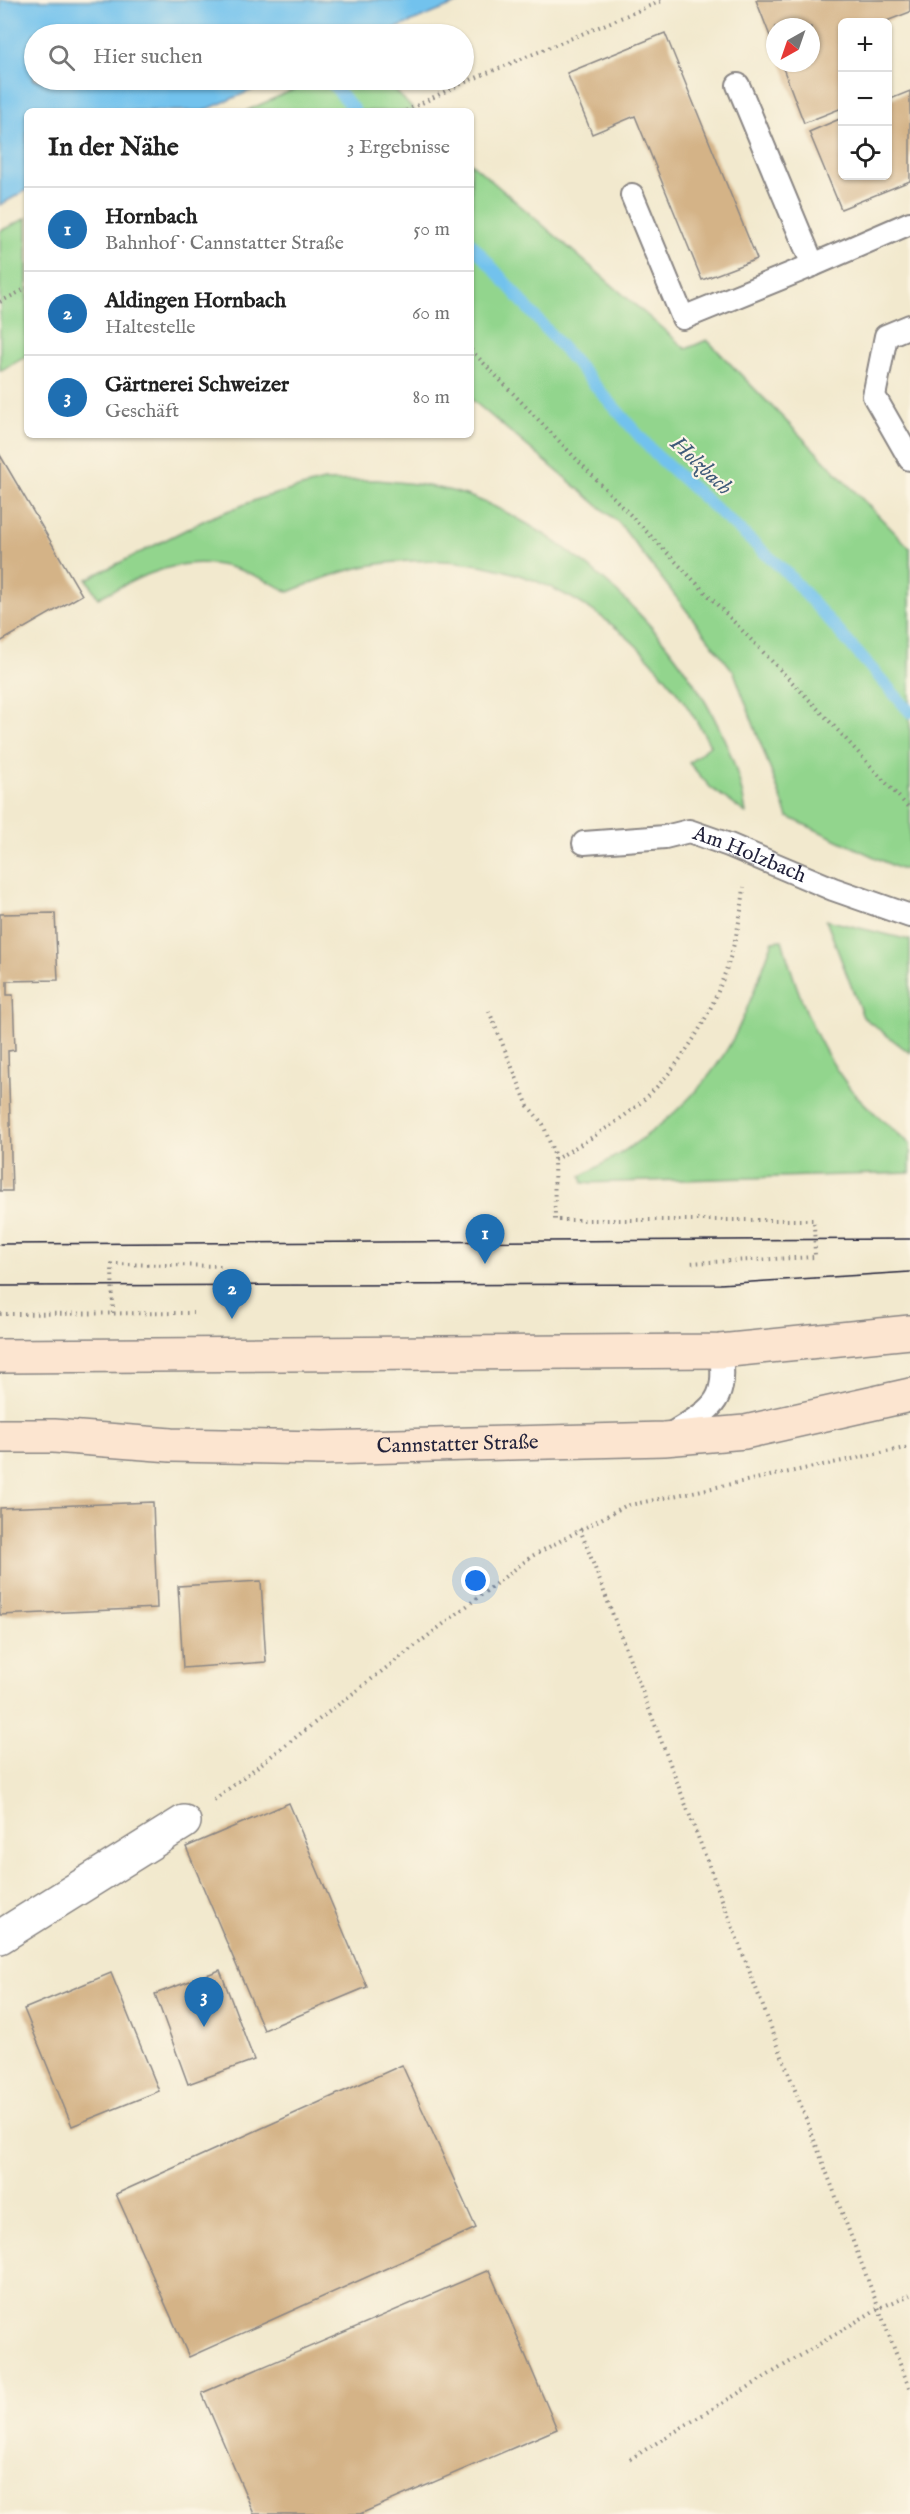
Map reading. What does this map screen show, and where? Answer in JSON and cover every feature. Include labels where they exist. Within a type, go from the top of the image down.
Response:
[{"type":"main road","points":[[0,1356],[720,1351],[910,1332]]},
{"type":"main road","name":"Cannstatter Straße","points":[[0,1437],[54,1436],[171,1445],[322,1448],[664,1439],[745,1432],[910,1395]]},
{"type":"street","points":[[0,1937],[184,1822]]},
{"type":"lane","points":[[738,85],[813,265]]},
{"type":"lane","points":[[632,195],[683,318],[910,223]]},
{"type":"lane","points":[[910,326],[886,336],[874,396],[910,459]]},
{"type":"lane","name":"Am Holzbach","points":[[584,843],[665,837],[689,831],[832,889],[910,916]]},
{"type":"lane","points":[[664,1439],[700,1416],[719,1397],[725,1377],[720,1351]]},
{"type":"path","points":[[474,79],[664,0]]},
{"type":"path","points":[[412,108],[448,90]]},
{"type":"path","points":[[0,302],[24,290]]},
{"type":"path","points":[[474,353],[820,711],[910,809]]},
{"type":"path","points":[[554,1160],[625,1115],[663,1079],[696,1035],[717,994],[732,951],[743,893],[747,853]]},
{"type":"path","points":[[489,1011],[528,1106],[543,1124],[554,1154],[555,1220],[814,1220],[815,1257],[689,1263]]},
{"type":"path","points":[[113,1313],[112,1264],[223,1266]]},
{"type":"path","points":[[0,1314],[196,1313]]},
{"type":"path","points":[[184,1822],[532,1556],[580,1529],[625,1506],[910,1448]]},
{"type":"path","points":[[580,1529],[910,2390]]},
{"type":"path","points":[[630,2459],[878,2309],[910,2295]]},
{"type":"green space","points":[[293,90],[395,90],[412,108],[253,108]]},
{"type":"green space","points":[[474,166],[686,349],[707,340],[910,548],[910,869],[900,869],[788,817],[734,672],[619,523],[474,402]]},
{"type":"green space","points":[[24,219],[24,358],[0,371],[0,231]]},
{"type":"green space","points":[[376,480],[438,488],[474,498],[520,520],[565,548],[608,584],[648,624],[683,668],[712,715],[734,763],[746,813],[711,788],[689,763],[710,745],[682,699],[649,659],[612,625],[571,598],[526,577],[478,565],[426,561],[361,567],[289,592],[237,569],[214,564],[193,564],[172,567],[150,574],[98,598],[87,579],[207,519],[261,498],[324,481]]},
{"type":"green space","points":[[826,920],[910,940],[910,1053],[863,1017]]},
{"type":"green space","points":[[782,940],[808,1016],[826,1053],[856,1095],[910,1144],[910,1173],[583,1183],[581,1176],[648,1134],[688,1099],[706,1079],[722,1058],[735,1035],[773,941]]},
{"type":"water","points":[[0,0],[466,0],[407,24],[24,24],[24,90],[252,90],[210,108],[24,108],[24,192],[0,205]]},
{"type":"building","points":[[756,0],[910,0],[910,12],[892,19],[838,18],[838,110],[804,123],[784,72],[820,72],[820,18],[766,18],[766,26]]},
{"type":"building","points":[[665,33],[757,259],[702,280],[635,116],[592,134],[567,73]]},
{"type":"building","points":[[910,91],[910,181],[841,209],[809,132],[838,120],[838,180],[892,180],[892,98]]},
{"type":"building","points":[[0,455],[82,595],[0,642]]},
{"type":"building","points":[[55,913],[58,980],[7,981],[7,995],[13,995],[15,1050],[8,1051],[12,1191],[0,1191],[0,914]]},
{"type":"building","points":[[153,1502],[157,1608],[0,1615],[0,1508]]},
{"type":"building","points":[[261,1581],[266,1662],[183,1668],[178,1586]]},
{"type":"building","points":[[289,1803],[367,1987],[264,2030],[186,1847]]},
{"type":"building","points":[[220,1970],[254,2060],[188,2084],[155,1994]]},
{"type":"building","points":[[111,1973],[159,2091],[72,2126],[24,2009]]},
{"type":"building","points":[[402,2065],[476,2228],[189,2357],[116,2194]]},
{"type":"building","points":[[489,2270],[557,2429],[360,2514],[254,2514],[202,2393]]},
{"type":"waterway","name":"Holzbach","points":[[337,90],[352,108]]},
{"type":"waterway","name":"Holzbach","points":[[474,246],[655,454],[787,573],[910,712]]},
{"type":"tram line","points":[[0,1244],[910,1239]]},
{"type":"tram line","points":[[0,1286],[720,1284],[910,1272]]},
{"type":"place","name":"Hornbach","points":[[485,1264]]},
{"type":"place","name":"Aldingen Hornbach","points":[[232,1319]]},
{"type":"place","name":"Gärtnerei Schweizer","points":[[204,2027]]}]
